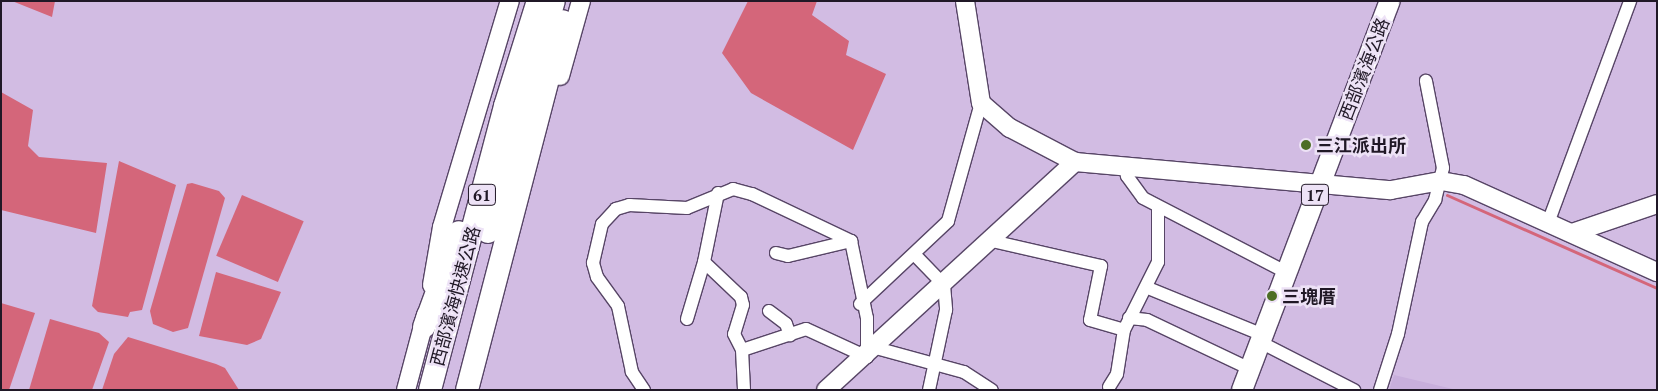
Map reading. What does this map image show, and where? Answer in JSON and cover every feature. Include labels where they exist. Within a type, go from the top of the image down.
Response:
[{"type":"highway","points":[[424,327],[466,213],[526,1]]},
{"type":"highway","name":"西部濱海快速公路","points":[[430,390],[538,1]]},
{"type":"highway","name":"西部濱海快速公路","points":[[446,390],[554,1]]},
{"type":"highway","points":[[467,390],[568,1]]},
{"type":"main road","name":"西部濱海公路","points":[[1242,390],[1390,1]]},
{"type":"street","points":[[406,390],[424,327],[442,227],[510,1]]},
{"type":"street","points":[[472,390],[581,1]]},
{"type":"street","points":[[860,304],[948,221],[981,102],[965,1]]},
{"type":"street","points":[[1548,223],[1630,1]]},
{"type":"street","points":[[1380,390],[1398,334],[1422,222],[1441,181],[1444,168],[1426,81]]},
{"type":"street","points":[[981,102],[1010,128],[1075,162],[1125,164],[1391,190],[1441,181],[1464,185],[1657,272]]},
{"type":"street","points":[[826,390],[871,353],[1075,162]]},
{"type":"street","points":[[1125,164],[1127,176],[1143,198],[1286,272]]},
{"type":"street","points":[[644,390],[632,372],[618,306],[597,277],[594,243],[602,224],[616,208],[629,204],[687,208],[718,193],[733,189],[752,194],[850,241]]},
{"type":"street","points":[[688,319],[704,262],[718,193]]},
{"type":"street","points":[[1572,234],[1657,204]]},
{"type":"street","points":[[1109,387],[1118,374],[1126,324],[1148,288],[1161,248],[1158,207]]},
{"type":"street","points":[[992,240],[1101,266],[1090,320],[1126,324],[1147,320],[1250,370]]},
{"type":"street","points":[[776,253],[788,256],[850,241]]},
{"type":"street","points":[[850,241],[860,304],[867,318],[871,353]]},
{"type":"street","points":[[914,254],[944,285],[946,310],[932,367],[929,390]]},
{"type":"street","points":[[704,262],[741,297],[743,305],[734,334],[742,350],[744,390]]},
{"type":"street","points":[[1148,288],[1261,338],[1354,390]]},
{"type":"street","points":[[769,311],[786,324],[790,335]]},
{"type":"street","points":[[742,350],[806,329],[871,353],[932,367],[964,372],[992,390]]},
{"type":"shaded area","points":[[12,1],[55,1],[52,17]]},
{"type":"shaded area","points":[[748,1],[817,1],[812,15],[849,41],[846,55],[886,74],[853,150],[751,93],[722,53]]},
{"type":"shaded area","points":[[1,92],[33,110],[28,146],[39,157],[107,163],[96,233],[1,210]]},
{"type":"shaded area","points":[[119,161],[176,185],[142,310],[130,312],[128,317],[98,312],[92,306]]},
{"type":"shaded area","points":[[192,183],[219,191],[225,198],[188,328],[173,332],[153,324],[150,311],[187,184]]},
{"type":"shaded area","points":[[242,195],[304,221],[278,282],[216,256]]},
{"type":"shaded area","points":[[216,272],[281,292],[261,339],[247,345],[199,336]]},
{"type":"shaded area","points":[[1,303],[35,313],[9,390],[1,390]]},
{"type":"shaded area","points":[[50,319],[99,333],[109,342],[92,390],[29,390]]},
{"type":"shaded area","points":[[128,337],[225,368],[239,390],[102,390],[114,354]]},
{"type":"shaded area","points":[[1394,375],[1457,390],[1389,390]]},
{"type":"waterway","points":[[1447,195],[1657,288]]},
{"type":"place","name":"三江派出所","points":[[1306,145]]},
{"type":"place","name":"三塊厝","points":[[1272,296]]}]
